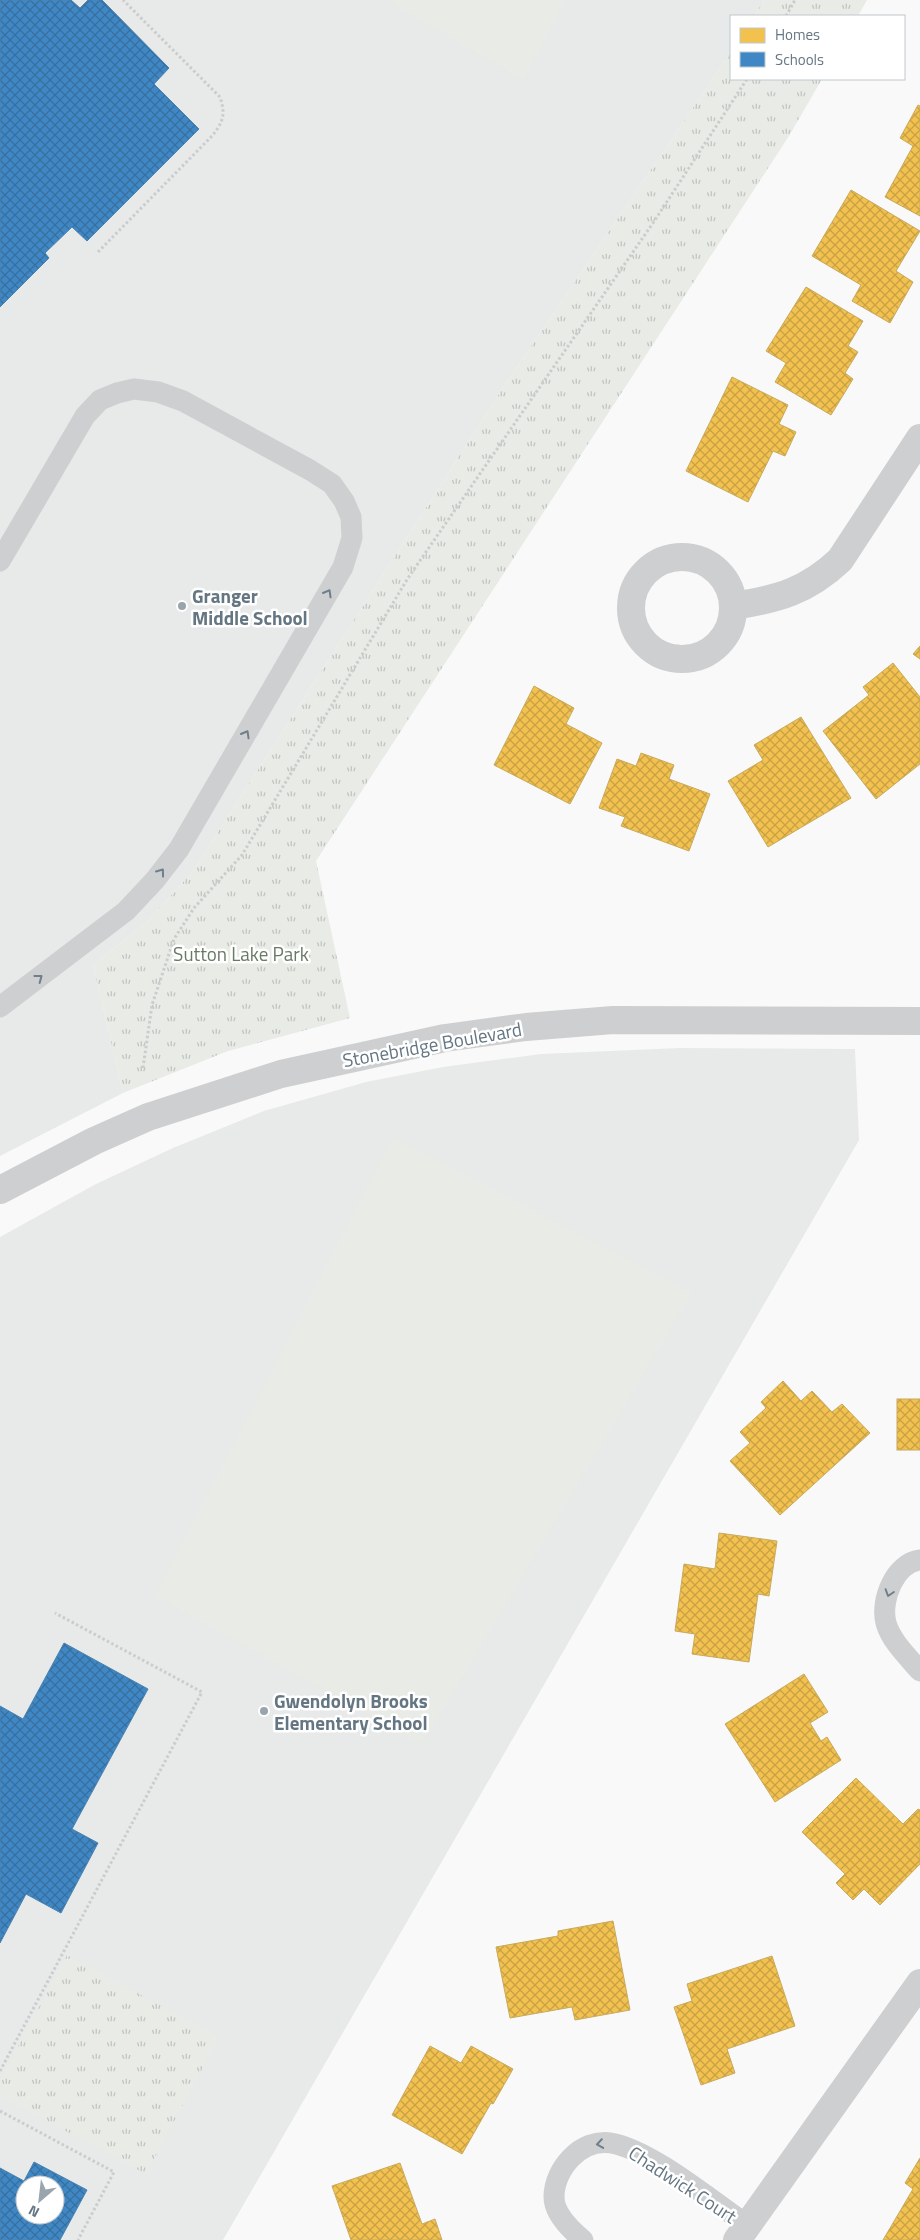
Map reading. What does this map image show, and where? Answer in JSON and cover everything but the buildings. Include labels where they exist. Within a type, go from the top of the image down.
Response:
[{"type":"street","points":[[734,606],[773,600],[800,589],[823,576],[840,560],[920,438]]},
{"type":"street","name":"Stonebridge Boulevard","points":[[0,1190],[68,1154],[148,1117],[281,1074],[445,1038],[526,1027],[613,1020],[920,1021]]},
{"type":"street","name":"Chadwick Court","points":[[742,2233],[920,1983]]},
{"type":"lane","points":[[0,561],[85,416],[100,400],[134,389],[158,392],[183,401],[310,470],[332,484],[344,501],[351,517],[352,538],[343,567],[179,848],[155,880],[126,911],[0,1007]]},
{"type":"lane","points":[[920,1560],[915,1560],[895,1576],[887,1602],[886,1623],[900,1649],[920,1671]]},
{"type":"lane","name":"Chadwick Court","points":[[583,2240],[560,2214],[554,2198],[557,2179],[569,2160],[585,2146],[608,2142],[629,2147],[650,2158],[742,2233]]},
{"type":"path","points":[[98,252],[212,136],[222,124],[225,111],[220,98],[123,0]]},
{"type":"path","points":[[787,15],[795,0]]},
{"type":"path","points":[[143,1068],[143,1054],[152,1005],[174,939],[194,908],[242,855],[408,578],[653,223],[745,80]]},
{"type":"path","points":[[0,2071],[202,1692],[55,1613]]},
{"type":"path","points":[[0,2111],[114,2172],[78,2240]]},
{"type":"shaded area","name":"Granger Middle School","points":[[0,0],[764,0],[755,15],[730,15],[730,53],[508,380],[193,871],[148,921],[93,965],[123,1093],[0,1156]]},
{"type":"shaded area","name":"Gwendolyn Brooks Elementary School","points":[[679,1048],[855,1049],[859,1140],[223,2240],[0,2240],[0,1237],[96,1184],[173,1148],[264,1111],[366,1082],[443,1067],[541,1054]]},
{"type":"green space","points":[[386,0],[565,0],[524,80]]},
{"type":"green space","points":[[764,0],[867,0],[859,15],[755,15]]},
{"type":"green space","name":"Sutton Lake Park","points":[[730,53],[730,80],[821,80],[789,136],[316,861],[350,1018],[228,1051],[123,1093],[93,965],[148,921],[193,871],[508,380]]},
{"type":"green space","points":[[393,1137],[692,1293],[422,1744],[155,1596]]},
{"type":"green space","points":[[67,1955],[219,2037],[146,2174],[0,2096],[0,2080]]},
{"type":"place","name":"Granger Middle School","points":[[182,606]]},
{"type":"place","name":"Gwendolyn Brooks Elementary School","points":[[264,1711]]}]
